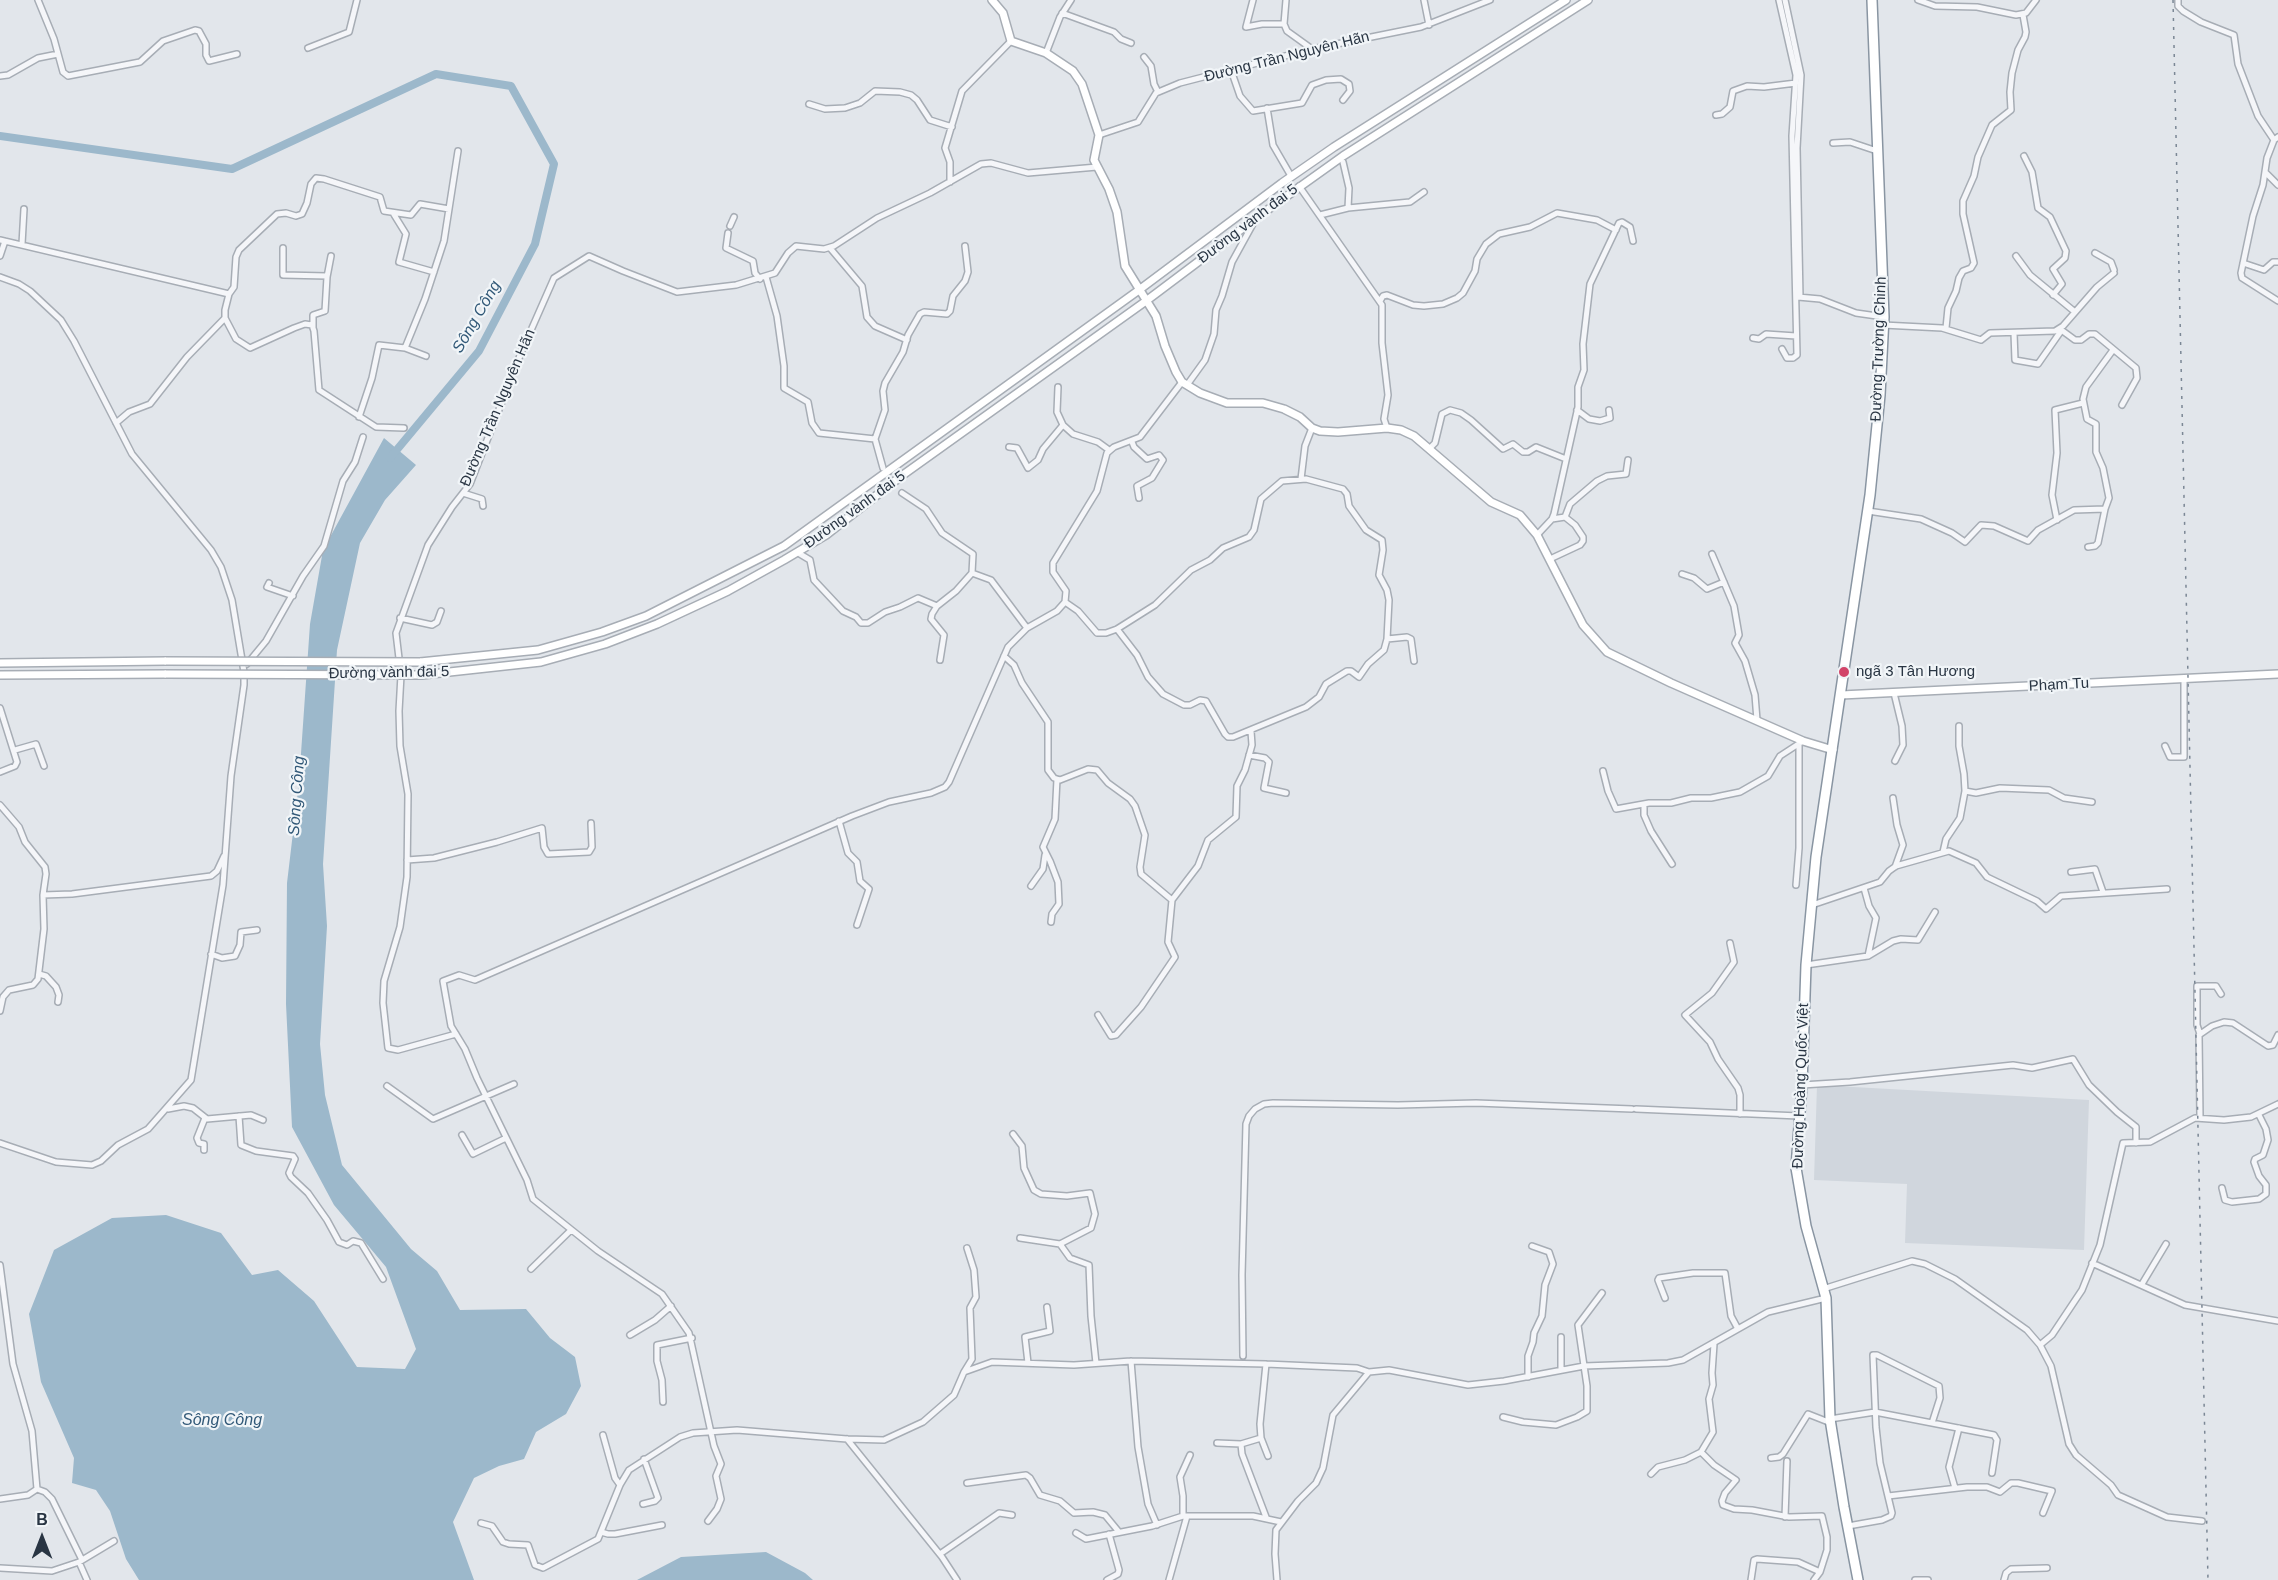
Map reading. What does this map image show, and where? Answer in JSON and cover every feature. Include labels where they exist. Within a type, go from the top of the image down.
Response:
[{"type":"highway","name":"Đường Trường Chinh","points":[[1841,695],[1868,511],[1880,395],[1883,321],[1872,0]]},
{"type":"highway","name":"Đường Hoàng Quốc Việt","points":[[1841,695],[1816,857],[1806,965],[1802,1085],[1796,1168],[1825,1294],[1831,1421],[1858,1580]]},
{"type":"main road","points":[[992,0],[1003,13],[1011,41],[1046,53],[1073,71],[1082,84],[1090,102],[1099,135],[1094,160],[1109,189],[1117,212],[1125,266],[1156,316],[1176,372],[1185,383],[1200,393],[1227,403],[1263,403],[1284,409],[1300,417],[1320,432],[1387,428],[1408,432],[1430,448],[1491,502],[1520,515],[1537,535],[1583,625],[1607,652],[1671,683],[1757,720],[1801,743],[1833,750]]},
{"type":"main road","name":"Đường vành đai 5","points":[[0,663],[420,662],[538,650],[602,632],[646,616],[784,546],[1139,290],[1291,176],[1566,0]]},
{"type":"main road","name":"Đường vành đai 5","points":[[0,675],[422,675],[541,662],[615,640],[657,624],[728,591],[826,535],[900,477],[1146,301],[1299,186],[1588,0]]},
{"type":"main road","name":"Phạm Tu","points":[[1841,695],[2278,674]]},
{"type":"street","points":[[38,0],[66,75],[71,76],[140,62],[166,40],[197,30],[206,44],[209,61],[237,54]]},
{"type":"street","points":[[308,48],[349,32],[357,0]]},
{"type":"street","points":[[1046,53],[1062,13],[1071,0]]},
{"type":"street","points":[[1252,0],[1246,27],[1284,24]]},
{"type":"street","points":[[1286,0],[1284,24],[1290,34],[1312,48]]},
{"type":"street","points":[[1424,0],[1429,25]]},
{"type":"street","points":[[1779,0],[1794,62],[1796,83],[1792,136],[1798,297],[1797,355],[1786,358],[1782,349]]},
{"type":"street","points":[[1785,0],[1801,75],[1795,214]]},
{"type":"street","points":[[1918,0],[1935,6],[1977,7],[1999,13],[2023,15]]},
{"type":"street","points":[[2023,15],[2036,0]]},
{"type":"street","points":[[2178,0],[2178,6],[2183,11],[2201,22],[2234,35],[2238,64],[2258,116],[2276,139],[2267,158],[2241,273],[2242,278],[2278,301]]},
{"type":"street","name":"Đường Trần Nguyên Hãn","points":[[1158,92],[1180,83],[1312,48],[1429,25],[1485,1]]},
{"type":"street","points":[[1062,13],[1114,32],[1121,39],[1131,43]]},
{"type":"street","points":[[1946,328],[1948,308],[1959,278],[1963,271],[1971,268],[1974,263],[1963,213],[1963,201],[1992,125],[2011,110],[2012,73],[2026,32],[2023,15]]},
{"type":"street","points":[[950,182],[950,162],[945,151],[962,91],[1011,41]]},
{"type":"street","points":[[0,76],[8,75],[38,58],[58,54]]},
{"type":"street","points":[[1099,135],[1138,122],[1158,92],[1151,66],[1144,57]]},
{"type":"street","points":[[1231,70],[1240,96],[1250,109],[1258,111],[1302,103],[1312,86],[1326,80],[1341,80],[1349,84],[1350,91],[1342,100]]},
{"type":"street","points":[[1716,116],[1730,107],[1732,91],[1747,86],[1764,87],[1796,83]]},
{"type":"street","points":[[809,104],[825,109],[845,108],[860,103],[875,91],[900,92],[911,95],[917,100],[927,118],[952,128]]},
{"type":"street","points":[[1267,108],[1273,145],[1291,176]]},
{"type":"street","points":[[1833,143],[1850,142],[1877,151]]},
{"type":"street","points":[[405,348],[444,241],[458,151]]},
{"type":"street","points":[[2024,156],[2032,172],[2038,208],[2050,217],[2066,251],[2065,258],[2053,269],[2062,284],[2053,295]]},
{"type":"street","points":[[1343,162],[1349,188],[1348,208]]},
{"type":"street","points":[[763,278],[778,271],[788,253],[796,246],[830,248],[877,218],[986,163],[1028,173],[1097,167]]},
{"type":"street","points":[[2265,173],[2278,186]]},
{"type":"street","points":[[313,328],[305,324],[250,348],[236,339],[225,318],[225,310],[229,294],[234,287],[236,257],[239,250],[278,214],[286,213],[296,216],[302,214],[311,184],[316,178],[380,197],[382,209],[392,212],[413,214],[420,204],[449,209]]},
{"type":"street","points":[[1299,186],[1380,301],[1383,310],[1382,343],[1388,395],[1384,419],[1387,428]]},
{"type":"street","points":[[1320,215],[1348,208],[1410,202],[1424,192]]},
{"type":"street","points":[[22,244],[24,208]]},
{"type":"street","points":[[392,212],[406,234],[399,262],[434,272]]},
{"type":"street","points":[[1380,301],[1383,296],[1387,295],[1413,305],[1424,306],[1438,305],[1457,298],[1463,293],[1475,271],[1477,259],[1486,244],[1499,234],[1530,227],[1557,213],[1597,220],[1616,230]]},
{"type":"street","points":[[1110,450],[1132,442],[1146,431],[1205,360],[1214,334],[1216,310],[1232,262],[1259,216]]},
{"type":"street","points":[[730,226],[734,217]]},
{"type":"street","points":[[1537,535],[1552,519],[1577,410],[1578,387],[1584,370],[1583,349],[1588,289],[1619,223],[1626,224],[1632,231],[1634,242]]},
{"type":"street","points":[[728,233],[726,248],[753,261],[755,273],[763,278],[777,316],[784,366],[784,388],[808,402],[813,423],[819,433],[875,439]]},
{"type":"street","points":[[0,256],[2,240],[229,294]]},
{"type":"street","points":[[883,468],[875,439],[885,410],[883,387],[922,312],[947,314],[950,311],[953,296],[965,281],[968,272],[965,246]]},
{"type":"street","points":[[283,248],[283,275],[327,276]]},
{"type":"street","points":[[830,248],[862,286],[867,317],[875,326],[907,340]]},
{"type":"street","points":[[2014,333],[2015,360],[2039,364],[2060,330],[2097,287],[2114,272],[2111,262],[2095,253]]},
{"type":"street","points":[[331,256],[327,276],[325,311],[313,315],[319,390],[376,427],[404,428]]},
{"type":"street","name":"Đường Trần Nguyên Hãn","points":[[456,1034],[398,1050],[388,1048],[383,1003],[384,981],[400,927],[407,881],[408,794],[400,746],[401,675],[396,641],[397,625],[428,545],[470,484],[521,352],[557,275],[590,256],[623,272],[677,292],[736,285],[763,278]]},
{"type":"street","points":[[2016,256],[2030,275],[2075,312]]},
{"type":"street","points":[[2243,263],[2264,270],[2273,262],[2278,262]]},
{"type":"street","points":[[0,277],[30,291],[61,320],[136,460],[211,550],[221,567],[232,600],[244,672],[231,777],[223,885],[193,1073],[187,1086],[144,1132],[118,1145],[101,1161],[92,1165],[56,1162],[0,1143]]},
{"type":"street","points":[[1798,297],[1820,299],[1883,321],[1946,328],[1981,340],[1990,333],[2060,330],[2078,340],[2089,334],[2096,334],[2136,368],[2136,378],[2122,405]]},
{"type":"street","points":[[116,423],[129,412],[150,404],[187,357],[225,318]]},
{"type":"street","points":[[1753,338],[1759,339],[1766,334],[1796,336]]},
{"type":"street","points":[[359,417],[372,378],[379,345],[405,348],[426,356]]},
{"type":"street","points":[[2088,547],[2098,543],[2104,509],[2109,498],[2103,468],[2096,452],[2095,422],[2087,419],[2083,403],[2086,387],[2113,350]]},
{"type":"street","points":[[1058,387],[1057,412],[1063,425],[1072,434],[1098,442],[1110,450]]},
{"type":"street","points":[[2057,520],[2052,495],[2057,453],[2055,410],[2083,403]]},
{"type":"street","points":[[1430,448],[1435,443],[1442,414],[1450,410],[1461,412],[1503,449],[1513,444],[1523,452],[1528,452],[1536,447],[1566,459]]},
{"type":"street","points":[[1577,410],[1589,418],[1600,421],[1610,418],[1609,410]]},
{"type":"street","points":[[1009,447],[1017,448],[1028,468],[1038,460],[1043,449],[1063,425]]},
{"type":"street","points":[[1301,479],[1305,446],[1312,428]]},
{"type":"street","points":[[244,672],[250,658],[266,641],[303,576],[324,546],[343,481],[355,462],[363,437]]},
{"type":"street","points":[[1132,442],[1134,447],[1147,459],[1159,455],[1163,460],[1152,478],[1137,486],[1139,498]]},
{"type":"street","points":[[708,1521],[721,1499],[716,1476],[721,1464],[711,1431],[692,1338],[671,1306],[657,1290],[570,1231],[533,1199],[527,1180],[465,1049],[451,1026],[442,984],[445,979],[462,975],[475,980],[839,821],[890,802],[931,793],[945,787],[1011,643],[1027,628],[1057,611],[1065,602],[1066,591],[1053,572],[1053,562],[1097,491],[1110,450]]},
{"type":"street","points":[[1565,517],[1570,504],[1597,481],[1607,476],[1626,474],[1628,460]]},
{"type":"street","points":[[1065,602],[1078,611],[1097,633],[1117,629],[1155,605],[1191,570],[1210,560],[1223,548],[1249,537],[1254,530],[1261,499],[1278,483],[1301,479],[1343,489],[1347,494],[1349,506],[1366,530],[1382,540],[1383,550],[1379,575],[1388,595],[1387,639],[1384,650],[1368,664],[1361,675],[1357,676],[1347,671],[1326,684],[1319,697],[1309,705],[1251,731],[1228,737],[1206,701],[1200,700],[1187,706],[1166,696],[1148,677],[1137,656],[1117,629]]},
{"type":"street","points":[[463,493],[482,499],[483,506]]},
{"type":"street","points":[[902,493],[926,509],[942,533],[972,552],[974,557],[972,573],[956,591],[937,606],[931,619],[944,634],[940,660]]},
{"type":"street","points":[[1868,511],[1921,519],[1952,533],[1965,542],[1981,525],[1994,526],[2028,541],[2038,530],[2074,510],[2104,509]]},
{"type":"street","points":[[1552,519],[1565,517]]},
{"type":"street","points":[[1550,559],[1582,543],[1583,537],[1565,517]]},
{"type":"street","points":[[800,554],[810,560],[814,580],[843,611],[861,623],[868,623],[885,612],[897,609],[918,598],[937,606]]},
{"type":"street","points":[[1712,554],[1735,611],[1739,635],[1735,643],[1745,661],[1755,695],[1757,720]]},
{"type":"street","points":[[972,573],[991,580],[1027,628]]},
{"type":"street","points":[[1682,574],[1694,578],[1709,590],[1724,582]]},
{"type":"street","points":[[269,583],[267,587],[292,596]]},
{"type":"street","points":[[400,618],[432,625],[437,622],[441,611]]},
{"type":"street","points":[[1387,639],[1407,637],[1411,639],[1414,661]]},
{"type":"street","points":[[1004,656],[1014,665],[1022,683],[1046,718],[1049,726],[1047,767],[1057,780],[1056,812],[1044,844],[1043,868],[1032,886]]},
{"type":"street","points":[[2165,746],[2170,757],[2184,758],[2184,679]]},
{"type":"street","points":[[1894,693],[1902,726],[1903,745],[1895,761]]},
{"type":"street","points":[[0,708],[15,750],[17,764],[0,772]]},
{"type":"street","points":[[1943,852],[1946,838],[1960,818],[1965,791],[1959,746],[1959,726]]},
{"type":"street","points":[[1098,1015],[1111,1036],[1116,1035],[1141,1007],[1175,957],[1168,942],[1172,900],[1198,866],[1208,840],[1236,817],[1237,786],[1249,755],[1252,742],[1251,731]]},
{"type":"street","points":[[1604,771],[1608,791],[1616,809],[1711,798],[1744,791],[1768,776],[1780,756],[1801,743]]},
{"type":"street","points":[[1796,885],[1801,743]]},
{"type":"street","points":[[15,750],[36,744],[44,765]]},
{"type":"street","points":[[1249,755],[1265,758],[1269,762],[1264,788],[1286,793]]},
{"type":"street","points":[[1057,780],[1065,780],[1093,769],[1130,799],[1135,806],[1145,835],[1141,874],[1172,900]]},
{"type":"street","points":[[1965,791],[1976,793],[2000,788],[2049,790],[2064,798],[2092,802]]},
{"type":"street","points":[[1812,905],[1880,882],[1894,867],[1904,845],[1897,825],[1893,798]]},
{"type":"street","points":[[1644,804],[1644,815],[1651,831],[1672,864]]},
{"type":"street","points":[[0,805],[19,827],[25,842],[45,867],[46,874],[43,896],[44,929],[39,974],[33,985],[12,988],[5,993],[0,1011]]},
{"type":"street","points":[[839,821],[848,853],[857,862],[860,881],[869,889],[857,925]]},
{"type":"street","points":[[407,860],[434,858],[542,828],[544,847],[548,854],[589,852],[592,847],[591,823]]},
{"type":"street","points":[[43,896],[211,876],[217,871],[226,851]]},
{"type":"street","points":[[1894,867],[1943,852],[1955,852],[1976,863],[1987,877],[2037,901],[2044,908],[2049,908],[2061,896],[2167,889]]},
{"type":"street","points":[[1045,853],[1058,882],[1059,904],[1052,914],[1051,922]]},
{"type":"street","points":[[2071,872],[2095,869],[2103,892]]},
{"type":"street","points":[[1864,888],[1869,906],[1876,918],[1868,956]]},
{"type":"street","points":[[1806,965],[1868,956],[1893,941],[1918,940],[1935,912]]},
{"type":"street","points":[[211,954],[222,958],[235,956],[240,945],[241,932],[257,930]]},
{"type":"street","points":[[1730,943],[1734,962],[1712,993],[1685,1015],[1710,1042],[1718,1059],[1738,1088],[1740,1114]]},
{"type":"street","points":[[39,974],[46,976],[56,987],[59,994],[58,1002]]},
{"type":"street","points":[[2200,1117],[2200,1034],[2197,1025],[2197,986],[2219,987],[2221,994]]},
{"type":"street","points":[[2200,1034],[2224,1022],[2233,1023],[2268,1046],[2273,1045],[2278,1035]]},
{"type":"street","points":[[1802,1085],[2013,1065],[2032,1068],[2070,1058],[2075,1061],[2090,1084],[2114,1110],[2136,1127],[2136,1143]]},
{"type":"street","points":[[387,1086],[431,1119],[514,1084]]},
{"type":"street","points":[[1243,1356],[1242,1275],[1246,1124],[1249,1116],[1256,1109],[1273,1103],[1398,1105],[1476,1103],[1798,1116]]},
{"type":"street","points":[[2040,1345],[2052,1335],[2079,1295],[2102,1238],[2121,1145],[2125,1142],[2153,1141],[2192,1119],[2200,1117],[2224,1120],[2259,1115],[2278,1104]]},
{"type":"street","points":[[166,1109],[189,1106],[205,1118],[251,1114],[263,1120]]},
{"type":"street","points":[[2222,1188],[2225,1200],[2232,1202],[2259,1199],[2266,1194],[2266,1188],[2254,1162],[2263,1155],[2268,1140],[2266,1129],[2259,1115]]},
{"type":"street","points":[[238,1116],[241,1145],[293,1156],[295,1159],[289,1173],[308,1193],[339,1242],[346,1245],[357,1241],[361,1243],[383,1279]]},
{"type":"street","points":[[204,1150],[204,1146],[197,1138],[205,1118]]},
{"type":"street","points":[[1013,1134],[1022,1146],[1024,1168],[1034,1190],[1041,1194],[1067,1196],[1086,1193],[1092,1196],[1095,1214],[1093,1226],[1060,1244],[1020,1238]]},
{"type":"street","points":[[462,1135],[470,1153],[473,1154],[506,1138]]},
{"type":"street","points":[[531,1269],[570,1231]]},
{"type":"street","points":[[1060,1244],[1070,1258],[1089,1265],[1091,1322],[1096,1363]]},
{"type":"street","points":[[2142,1284],[2166,1244]]},
{"type":"street","points":[[1528,1375],[1528,1356],[1534,1333],[1542,1316],[1545,1289],[1553,1264],[1549,1252],[1532,1246]]},
{"type":"street","points":[[481,1524],[492,1526],[503,1542],[528,1545],[535,1565],[543,1568],[594,1542],[601,1532],[620,1485],[629,1470],[680,1437],[693,1432],[744,1430],[880,1441],[918,1425],[954,1395],[972,1359],[970,1308],[976,1297],[974,1270],[967,1248]]},
{"type":"street","points":[[964,1372],[992,1362],[1067,1365],[1131,1361],[1266,1364],[1389,1370],[1468,1385],[1584,1364],[1668,1364],[1683,1360],[1714,1344],[1736,1327],[1768,1312],[1825,1294],[1903,1263],[1919,1262],[1960,1282],[2027,1330],[2040,1345],[2051,1366],[2069,1444],[2073,1452],[2118,1495],[2167,1517],[2202,1521]]},
{"type":"street","points":[[2091,1263],[2185,1305],[2278,1321]]},
{"type":"street","points":[[0,1265],[13,1364],[32,1431],[37,1489]]},
{"type":"street","points":[[1665,1298],[1659,1278],[1693,1273],[1725,1273],[1731,1316],[1736,1327]]},
{"type":"street","points":[[1503,1418],[1556,1425],[1586,1413],[1588,1389],[1578,1324],[1602,1293]]},
{"type":"street","points":[[630,1335],[655,1320],[671,1306]]},
{"type":"street","points":[[1028,1363],[1025,1337],[1050,1331],[1047,1307]]},
{"type":"street","points":[[1561,1337],[1561,1368]]},
{"type":"street","points":[[663,1402],[657,1345],[692,1338]]},
{"type":"street","points":[[1651,1474],[1658,1467],[1685,1460],[1701,1452],[1714,1431],[1709,1397],[1713,1385],[1714,1344]]},
{"type":"street","points":[[1848,1526],[1891,1516],[1880,1463],[1872,1357],[1875,1354],[1939,1386],[1940,1398],[1932,1423]]},
{"type":"street","points":[[1131,1361],[1137,1447],[1149,1507],[1157,1525]]},
{"type":"street","points":[[1266,1364],[1260,1424],[1268,1456]]},
{"type":"street","points":[[1277,1580],[1276,1530],[1316,1483],[1323,1468],[1333,1415],[1366,1370]]},
{"type":"street","points":[[1771,1458],[1783,1454],[1808,1414],[1831,1421],[1875,1412],[1995,1436],[1997,1440],[1992,1473]]},
{"type":"street","points":[[1956,1488],[1949,1467],[1959,1428]]},
{"type":"street","points":[[603,1435],[615,1478],[620,1485]]},
{"type":"street","points":[[1217,1443],[1241,1444],[1262,1437]]},
{"type":"street","points":[[848,1439],[940,1554],[957,1580]]},
{"type":"street","points":[[1241,1444],[1242,1454],[1271,1518]]},
{"type":"street","points":[[1701,1452],[1714,1465],[1736,1480],[1725,1493],[1723,1504],[1734,1509],[1752,1510],[1785,1517],[1820,1515],[1824,1518],[1826,1556],[1814,1580]]},
{"type":"street","points":[[1169,1580],[1185,1516],[1180,1477],[1190,1455]]},
{"type":"street","points":[[643,1504],[658,1498],[644,1459]]},
{"type":"street","points":[[1785,1517],[1787,1461]]},
{"type":"street","points":[[967,1483],[1026,1475],[1040,1495],[1060,1501],[1074,1513],[1092,1512],[1105,1515],[1119,1532]]},
{"type":"street","points":[[1888,1496],[1956,1488],[1988,1487],[2000,1492],[2015,1483],[2050,1490],[2052,1494],[2043,1513]]},
{"type":"street","points":[[0,1499],[28,1495],[37,1489]]},
{"type":"street","points":[[37,1489],[45,1492],[52,1499],[87,1580]]},
{"type":"street","points":[[940,1554],[999,1513],[1012,1515]]},
{"type":"street","points":[[1076,1533],[1086,1539],[1157,1525],[1185,1516],[1271,1518],[1281,1522]]},
{"type":"street","points":[[601,1532],[615,1534],[662,1525]]},
{"type":"street","points":[[1107,1580],[1118,1574],[1119,1570],[1109,1534]]},
{"type":"street","points":[[0,1568],[12,1567],[46,1572],[80,1561],[114,1541]]},
{"type":"street","points":[[1751,1580],[1754,1560],[1757,1559],[1798,1562],[1820,1572]]},
{"type":"street","points":[[2004,1580],[2006,1573],[2011,1569],[2047,1568]]},
{"type":"street","points":[[1915,1580],[1928,1580]]},
{"type":"shaded area","points":[[1817,1085],[2089,1100],[2084,1250],[1905,1243],[1907,1184],[1814,1180]]},
{"type":"water","name":"Sông Công","points":[[384,438],[416,465],[385,500],[360,543],[337,650],[323,864],[327,926],[320,1044],[325,1095],[342,1165],[411,1249],[437,1271],[460,1310],[526,1309],[550,1338],[575,1357],[581,1386],[566,1414],[536,1432],[524,1459],[499,1466],[474,1478],[453,1522],[474,1580],[139,1580],[126,1559],[110,1511],[96,1490],[72,1483],[74,1458],[41,1382],[29,1314],[54,1250],[112,1218],[166,1215],[221,1233],[252,1275],[278,1270],[314,1301],[357,1367],[405,1369],[416,1349],[386,1267],[334,1205],[292,1127],[286,1004],[287,883],[299,782],[310,624],[323,550]]},
{"type":"water","points":[[766,1552],[805,1573],[813,1580],[637,1580],[681,1557]]},
{"type":"waterway","name":"Sông Công","points":[[0,136],[232,169],[436,74],[511,86],[554,164],[535,244],[479,351],[390,458]]},
{"type":"railway","points":[[2173,0],[2208,1580]]},
{"type":"place","name":"ngã 3 Tân Hương","points":[[1844,672]]}]
